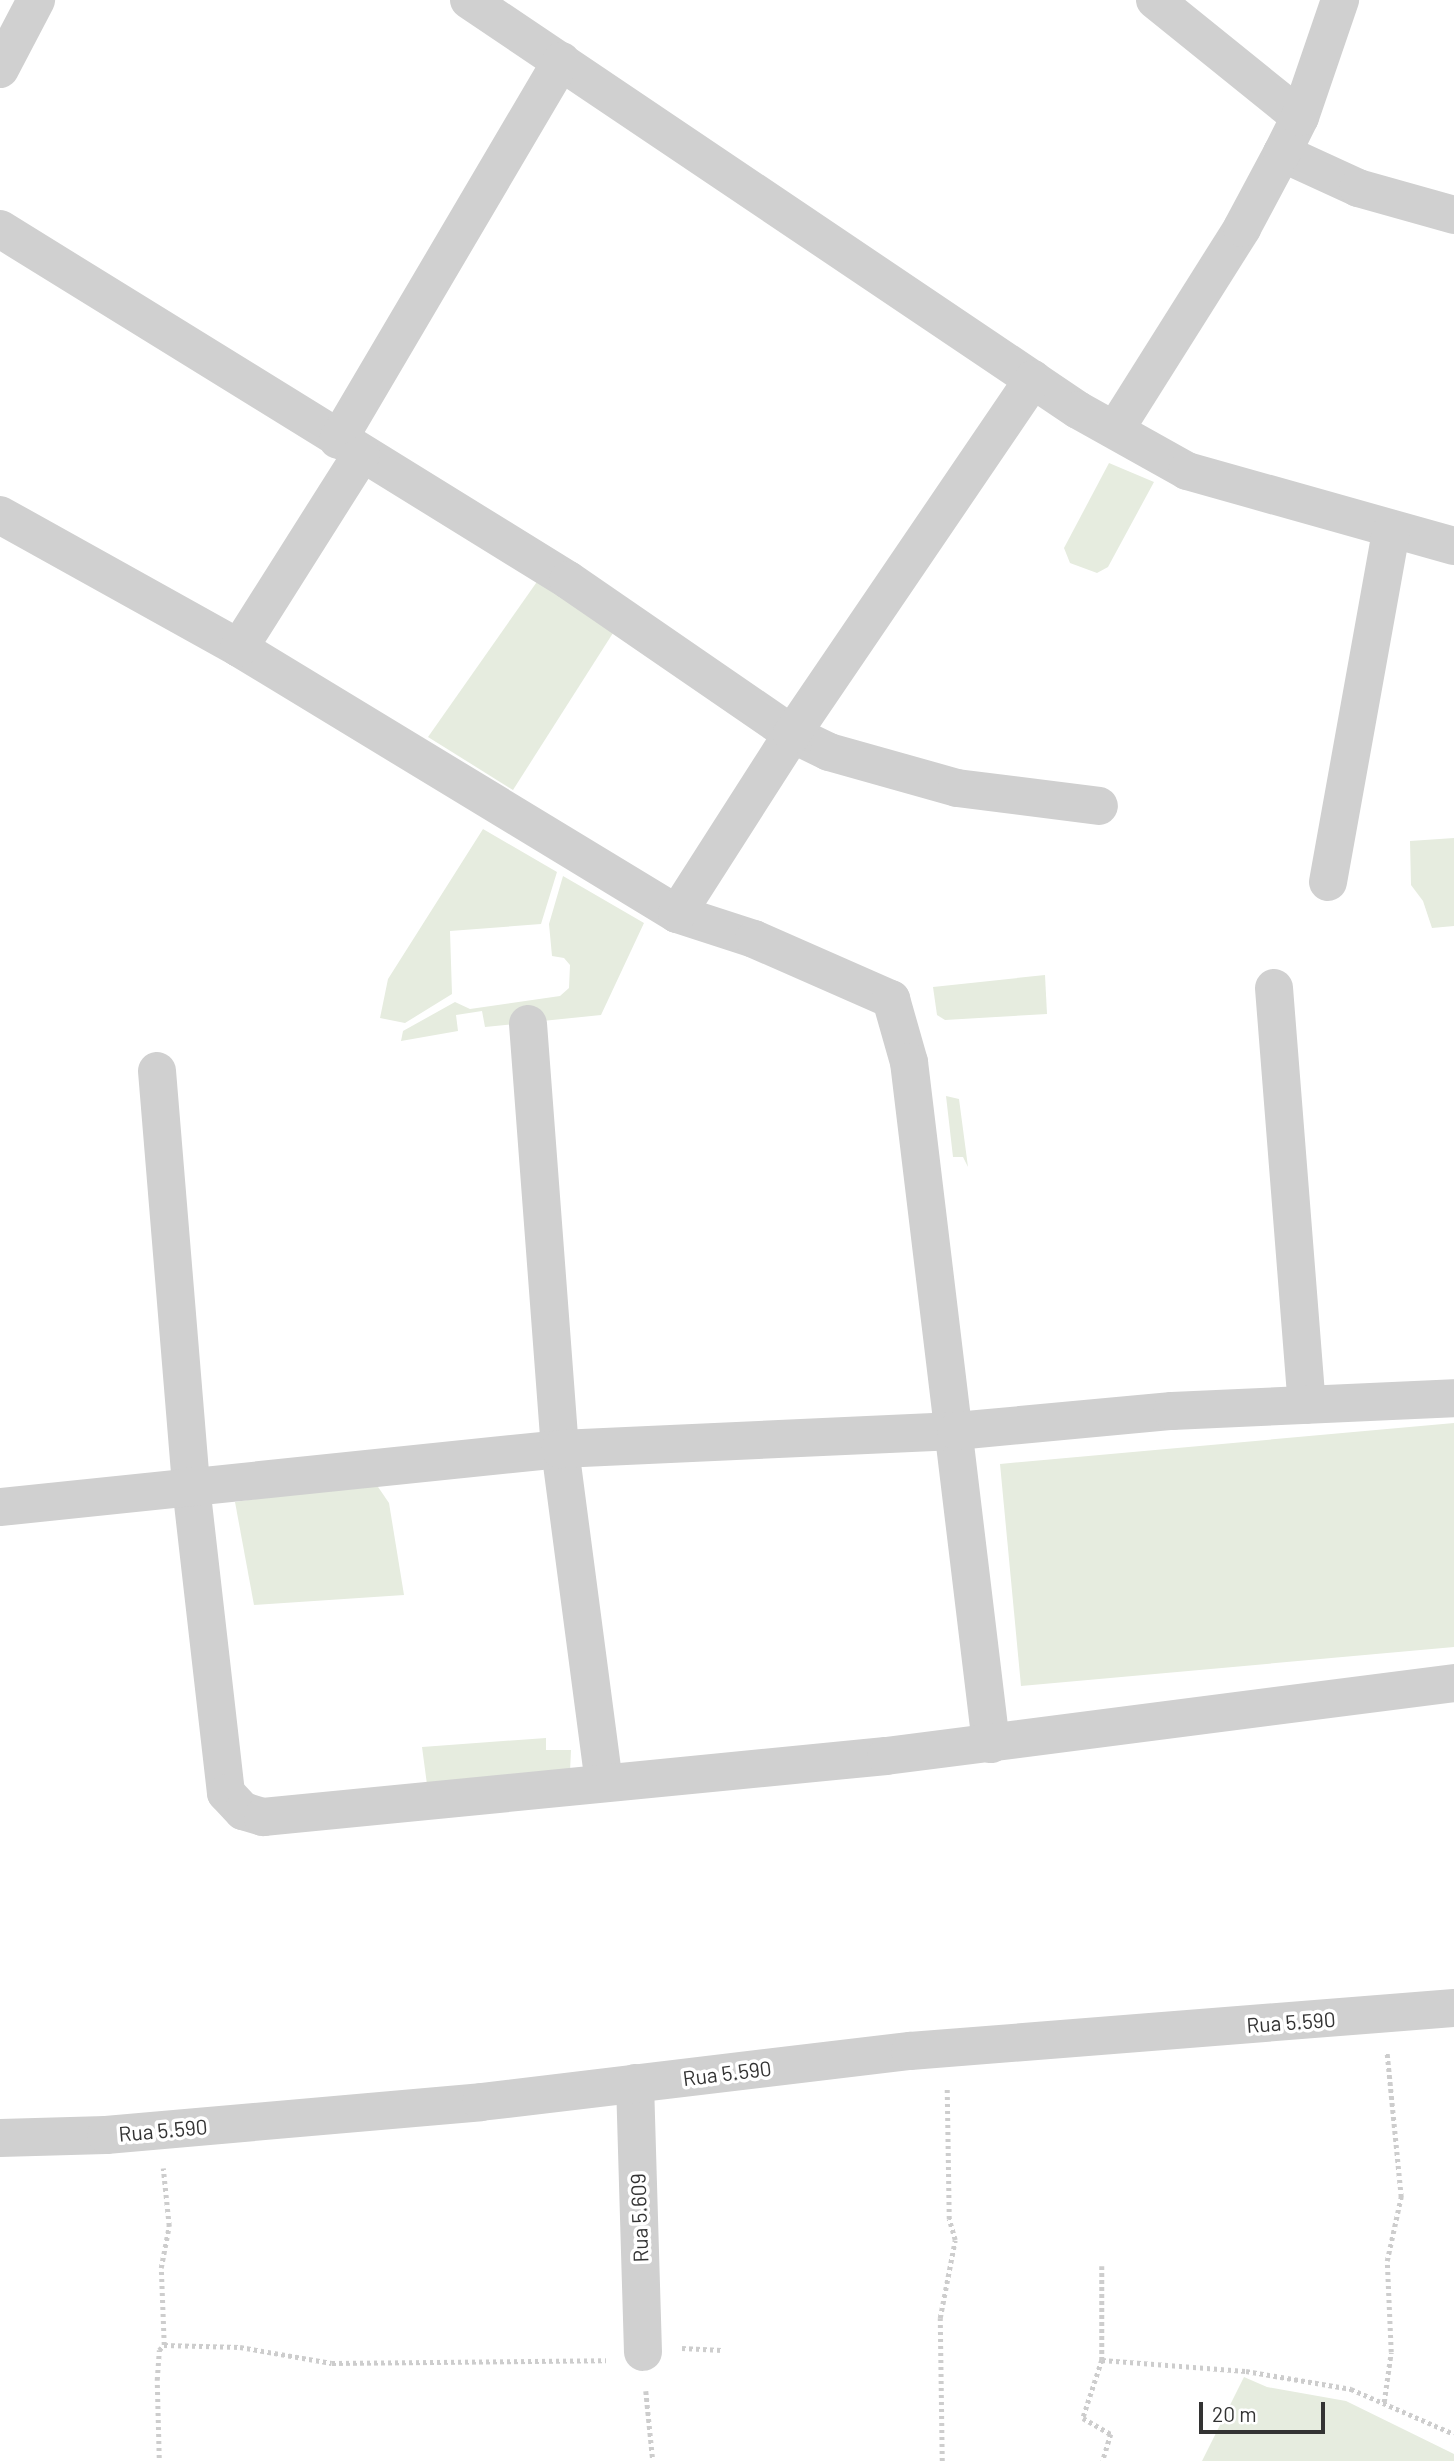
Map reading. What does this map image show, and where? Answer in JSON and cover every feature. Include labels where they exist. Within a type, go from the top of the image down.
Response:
[{"type":"street","points":[[0,69],[36,0]]},
{"type":"street","points":[[469,0],[1033,379],[1187,471],[1391,532],[1454,546]]},
{"type":"street","points":[[1155,0],[1300,117]]},
{"type":"street","points":[[1115,430],[1242,228],[1282,153],[1300,117],[1340,0]]},
{"type":"street","points":[[239,648],[561,61]]},
{"type":"street","points":[[1282,153],[1358,187],[1454,215]]},
{"type":"street","points":[[0,229],[568,580],[792,734],[829,752],[957,788],[1099,806]]},
{"type":"street","points":[[677,914],[792,734],[1033,379]]},
{"type":"street","points":[[0,515],[239,648],[677,914],[754,939],[891,999],[909,1062],[956,1431],[991,1744]]},
{"type":"street","points":[[1328,882],[1391,532]]},
{"type":"street","points":[[1274,988],[1307,1405]]},
{"type":"street","points":[[528,1024],[560,1449],[604,1782]]},
{"type":"street","points":[[157,1071],[191,1486],[226,1793],[243,1811],[263,1817],[991,1744],[1454,1684]]},
{"type":"street","points":[[0,1507],[560,1449],[956,1431],[1307,1405],[1454,1398]]},
{"type":"street","name":"Rua 5.590","points":[[0,2138],[163,2130],[945,2049],[1454,2008]]},
{"type":"street","name":"Rua 5.609","points":[[635,2083],[643,2352]]},
{"type":"path","points":[[1381,2015],[1401,2197],[1387,2261],[1391,2352],[1384,2402]]},
{"type":"path","points":[[942,2461],[940,2318],[955,2240],[949,2219],[945,2049]]},
{"type":"path","points":[[163,2130],[169,2226],[162,2269],[164,2345]]},
{"type":"path","points":[[1102,2266],[1102,2360],[1083,2418],[1111,2434],[1103,2461]]},
{"type":"path","points":[[159,2458],[157,2380],[159,2350],[164,2345],[240,2347],[332,2363],[525,2364],[627,2359],[643,2352],[653,2461]]},
{"type":"path","points":[[1102,2360],[1247,2371],[1350,2389],[1454,2434]]},
{"type":"shaded area","points":[[1109,463],[1154,482],[1108,567],[1097,573],[1070,563],[1064,548]]},
{"type":"shaded area","points":[[541,576],[613,633],[513,790],[428,737]]},
{"type":"shaded area","points":[[483,829],[557,872],[541,924],[450,931],[452,994],[405,1023],[380,1018],[388,979]]},
{"type":"shaded area","points":[[1454,838],[1454,926],[1432,928],[1423,901],[1411,885],[1410,841]]},
{"type":"shaded area","points":[[563,876],[644,923],[601,1015],[485,1027],[482,1011],[456,1015],[458,1031],[401,1041],[403,1031],[455,1002],[470,1009],[560,996],[569,988],[570,965],[564,958],[552,956],[549,924]]},
{"type":"shaded area","points":[[1045,975],[1047,1014],[945,1020],[937,1015],[933,987]]},
{"type":"shaded area","points":[[946,1096],[959,1099],[968,1167],[963,1157],[953,1157]]},
{"type":"shaded area","points":[[1454,1423],[1454,1647],[1021,1686],[1000,1464]]},
{"type":"shaded area","points":[[374,1481],[389,1503],[404,1595],[254,1605],[235,1502]]},
{"type":"shaded area","points":[[546,1738],[546,1750],[571,1750],[570,1772],[428,1792],[422,1747]]},
{"type":"shaded area","points":[[1244,2377],[1267,2387],[1346,2401],[1454,2454],[1454,2461],[1202,2461]]}]
